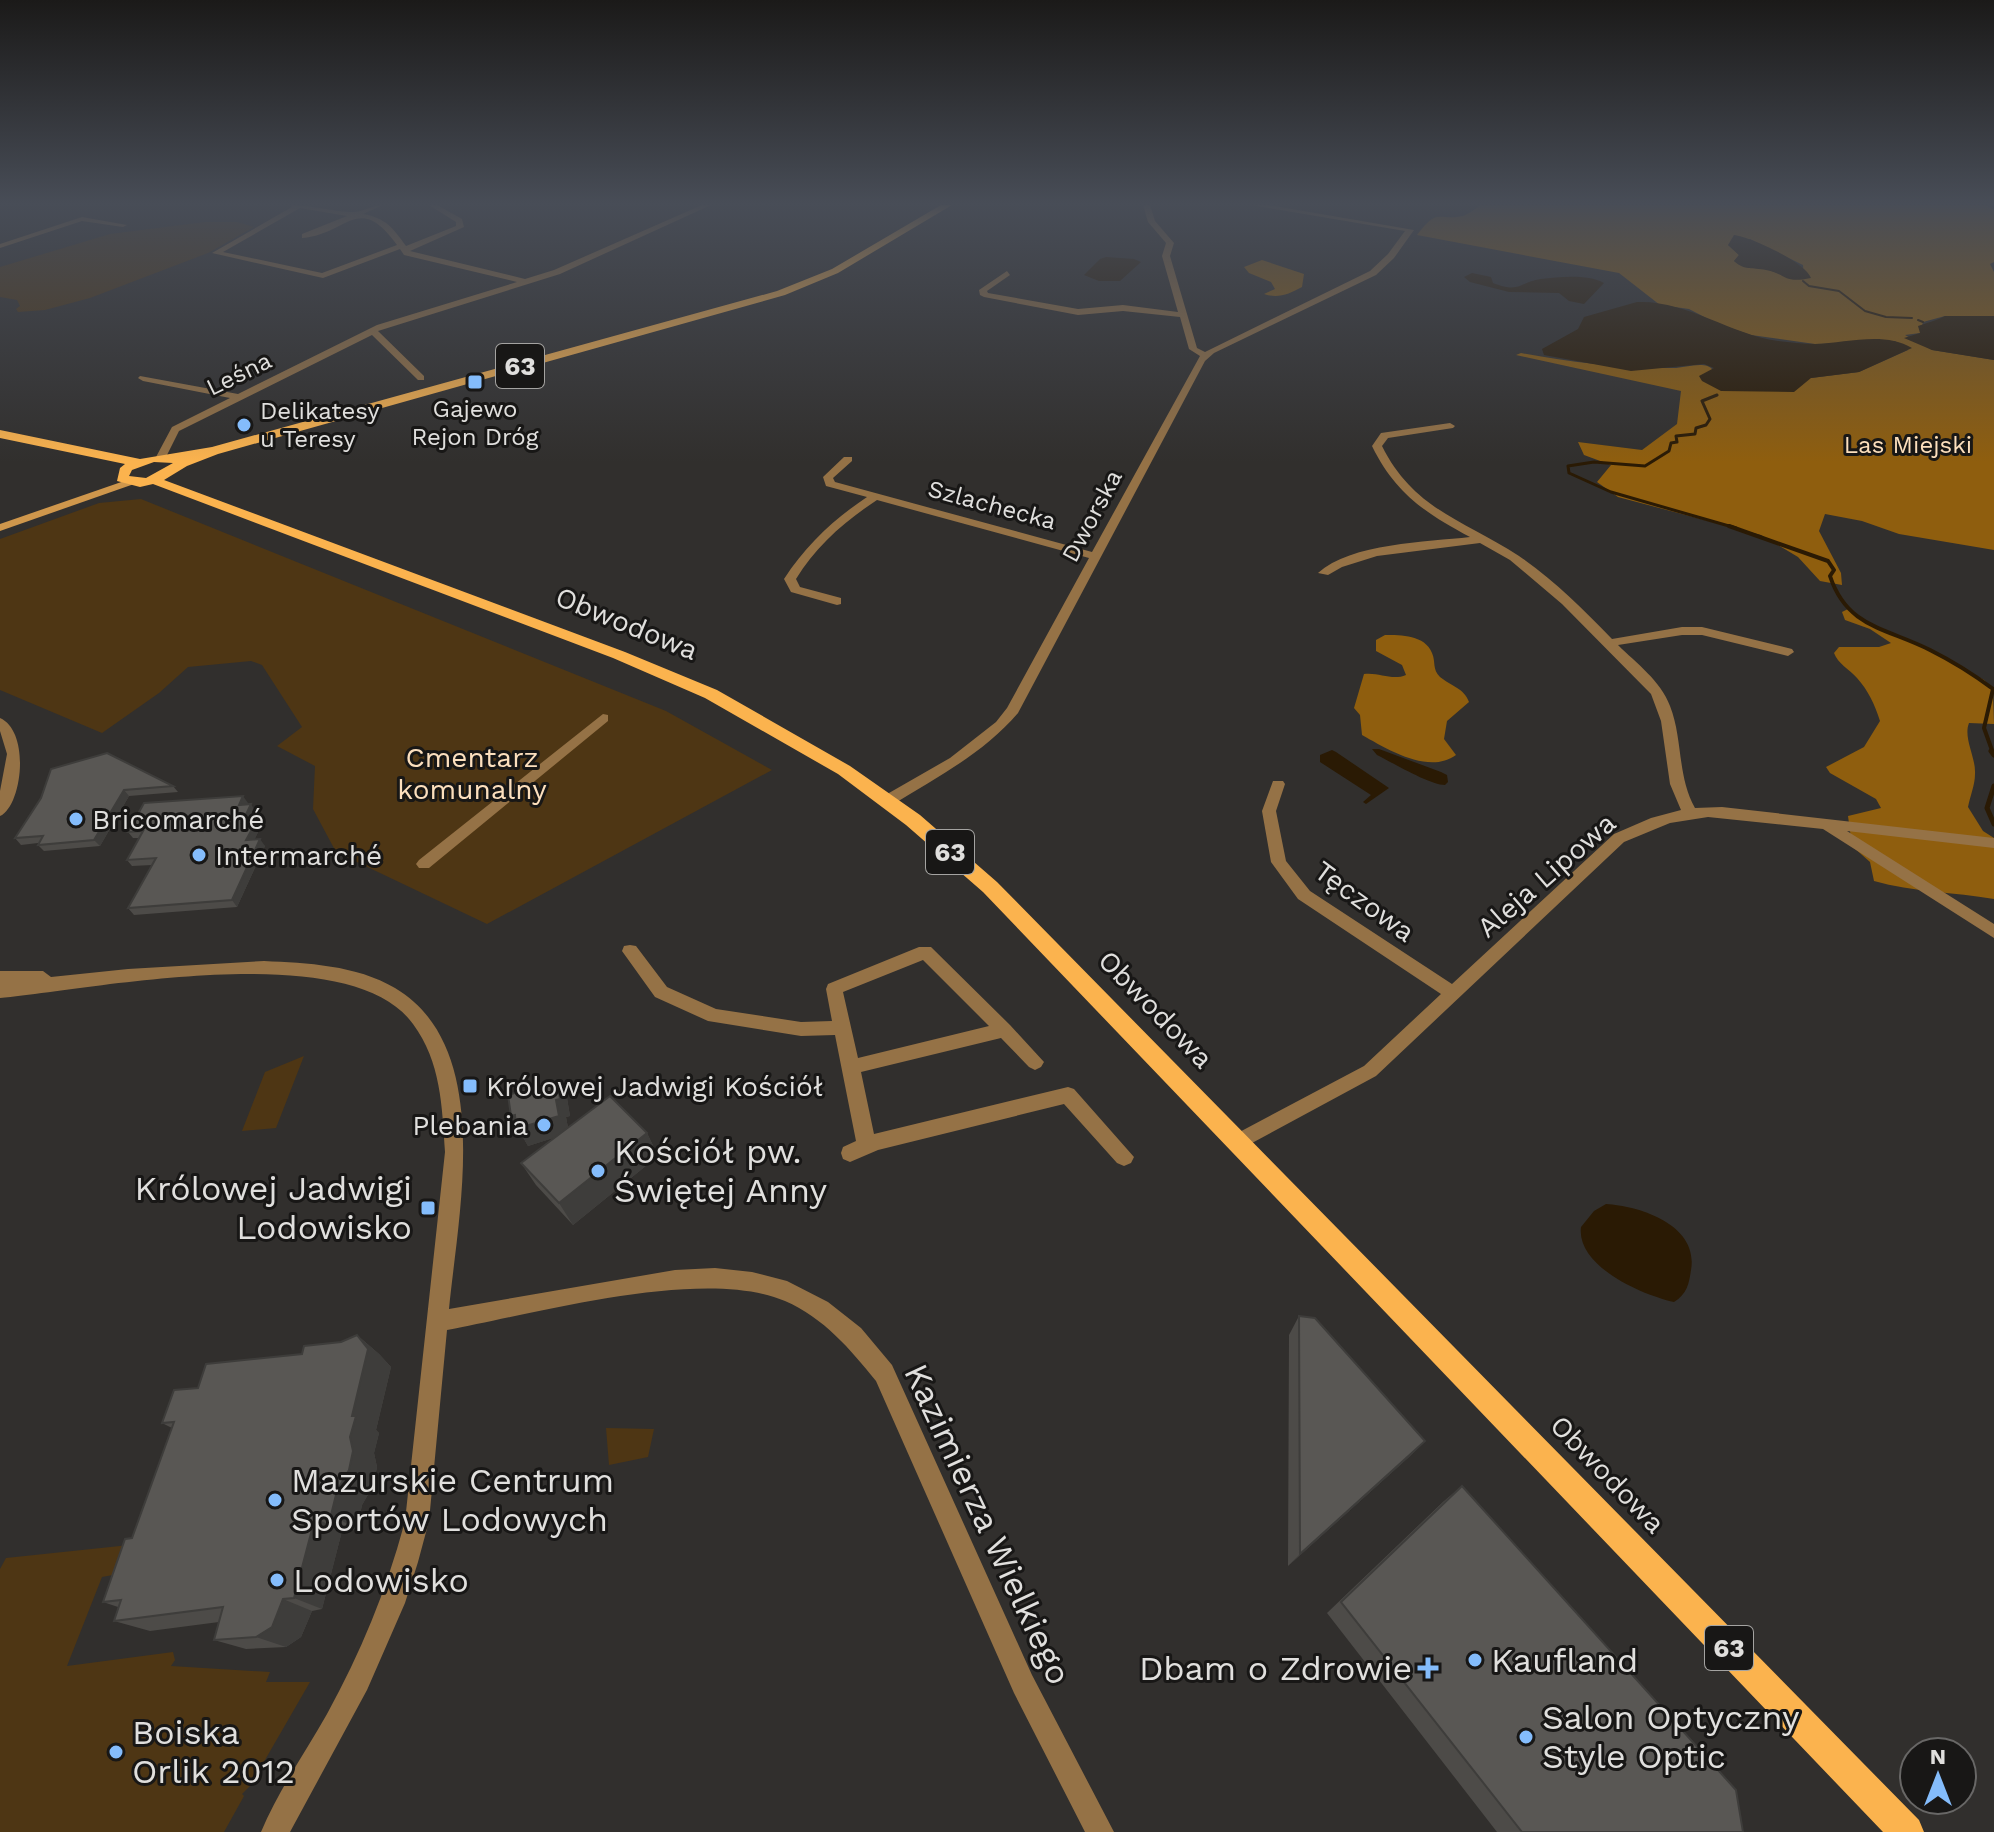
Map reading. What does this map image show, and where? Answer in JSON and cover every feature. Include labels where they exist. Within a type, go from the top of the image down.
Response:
[{"type":"main road","name":"63","points":[[172,468],[214,451],[787,290]]},
{"type":"main road","points":[[0,434],[98,456],[129,472],[172,468]]},
{"type":"main road","name":"Obwodowa","points":[[129,472],[153,480],[172,468],[667,674],[798,741],[887,801],[990,887],[1907,1832]]},
{"type":"street","name":"Leśna","points":[[172,468],[175,429],[373,331],[504,290]]},
{"type":"street","points":[[983,290],[984,295],[1078,312],[1123,308],[1183,315]]},
{"type":"street","points":[[1176,290],[1194,350],[1205,355],[1337,290]]},
{"type":"street","points":[[373,331],[421,378]]},
{"type":"street","name":"Dworska","points":[[887,801],[979,746],[1000,729],[1026,690],[1205,355]]},
{"type":"street","points":[[143,378],[238,397]]},
{"type":"street","points":[[1450,426],[1385,435],[1377,446],[1390,471],[1406,490],[1442,517],[1534,572],[1663,702],[1676,789],[1690,813]]},
{"type":"street","name":"Szlachecka","points":[[848,459],[827,481],[834,487],[1096,556]]},
{"type":"street","points":[[0,528],[93,493],[129,472]]},
{"type":"street","points":[[837,601],[795,589],[790,579],[807,554],[875,497]]},
{"type":"street","points":[[1324,573],[1341,562],[1367,555],[1483,539]]},
{"type":"street","points":[[1607,643],[1682,631],[1702,631],[1788,652]]},
{"type":"street","points":[[424,864],[603,718]]},
{"type":"street","points":[[0,722],[11,737],[15,760],[10,786],[0,811]]},
{"type":"street","name":"Tęczowa","points":[[1278,784],[1269,811],[1279,862],[1304,895],[1453,994]]},
{"type":"street","name":"Aleja Lipowa","points":[[1239,1142],[1370,1071],[1619,838],[1667,817],[1722,812],[1994,843]]},
{"type":"street","points":[[1825,825],[1994,932]]},
{"type":"street","points":[[630,951],[661,992],[714,1016],[801,1029],[843,1028]]},
{"type":"street","points":[[1035,1062],[925,952],[834,989],[851,1067],[858,1150],[1068,1095],[1124,1157]]},
{"type":"street","points":[[0,991],[76,980],[294,966],[360,979],[390,995],[414,1013],[435,1041],[445,1061],[455,1115],[439,1321],[417,1521],[399,1587],[363,1670],[275,1832]]},
{"type":"street","points":[[0,978],[76,980]]},
{"type":"street","points":[[851,1067],[1004,1030]]},
{"type":"street","name":"Kazimierza Wielkiego","points":[[439,1321],[626,1286],[702,1276],[764,1283],[795,1295],[832,1316],[851,1333],[884,1373],[1023,1684],[1100,1832]]},
{"type":"green space","points":[[0,290],[110,290],[45,310],[18,312],[16,309],[20,306],[17,300],[0,297]]},
{"type":"green space","points":[[1272,290],[1296,290],[1274,296],[1264,294]]},
{"type":"green space","name":"Las Miejski","points":[[1641,290],[1994,290],[1994,316],[1945,316],[1923,322],[1920,333],[1905,335],[1932,350],[1994,360],[1994,550],[1899,534],[1862,521],[1825,514],[1819,531],[1841,573],[1842,585],[1820,581],[1798,557],[1761,535],[1618,497],[1597,482],[1611,465],[1584,455],[1578,442],[1642,450],[1677,424],[1681,391],[1516,355],[1521,353],[1634,367],[1700,365],[1713,370],[1811,378],[1859,372],[1908,350],[1895,341],[1815,344],[1751,335],[1718,324],[1689,309],[1660,305]]},
{"type":"green space","name":"Cmentarz komunalny","points":[[141,499],[666,711],[772,770],[487,924],[336,852],[313,809],[315,766],[277,746],[302,727],[262,665],[251,661],[188,667],[159,693],[102,733],[0,690],[0,539],[99,503]]},
{"type":"green space","points":[[1850,608],[1866,622],[1914,642],[1984,680],[1993,689],[1994,724],[1969,723],[1975,774],[1968,807],[1983,831],[1994,838],[1994,899],[1874,881],[1870,862],[1852,846],[1848,816],[1881,808],[1876,799],[1830,773],[1826,767],[1864,747],[1880,721],[1865,688],[1834,653],[1839,647],[1879,647],[1891,643],[1870,629],[1845,620],[1842,612]]},
{"type":"green space","points":[[1385,635],[1412,637],[1424,643],[1432,653],[1438,674],[1467,697],[1469,702],[1447,721],[1444,739],[1456,755],[1445,760],[1421,761],[1396,753],[1362,735],[1360,715],[1354,708],[1364,674],[1406,675],[1402,665],[1376,651],[1376,640]]},
{"type":"green space","points":[[304,1056],[276,1128],[242,1131],[265,1072]]},
{"type":"green space","points":[[606,1428],[654,1429],[648,1457],[609,1465]]},
{"type":"green space","name":"Boiska Orlik 2012","points":[[139,1544],[124,1573],[102,1577],[67,1666],[173,1652],[175,1660],[171,1666],[270,1672],[266,1682],[310,1682],[250,1786],[242,1794],[244,1796],[224,1832],[0,1832],[0,1569],[6,1558]]},
{"type":"shaded area","points":[[1503,290],[1597,290],[1584,304],[1569,301],[1559,293]]},
{"type":"shaded area","points":[[1637,302],[1673,306],[1742,332],[1778,341],[1815,344],[1877,339],[1912,348],[1859,372],[1811,378],[1794,392],[1721,391],[1702,381],[1699,376],[1714,368],[1704,364],[1631,371],[1544,355],[1542,349],[1578,329],[1584,317]]},
{"type":"shaded area","points":[[1945,316],[1994,316],[1994,360],[1932,350],[1904,338],[1920,333],[1918,326]]},
{"type":"shaded area","points":[[1372,749],[1441,772],[1447,775],[1448,782],[1438,784],[1421,778],[1377,755]]},
{"type":"shaded area","points":[[1332,750],[1389,788],[1366,804],[1363,802],[1371,795],[1320,762],[1320,755]]},
{"type":"shaded area","points":[[1606,1204],[1650,1214],[1677,1230],[1691,1254],[1689,1280],[1682,1296],[1674,1302],[1645,1293],[1614,1276],[1589,1254],[1582,1241],[1581,1227],[1594,1211]]},
{"type":"building","name":"Bricomarché","points":[[107,753],[173,786],[124,790],[94,840],[38,845],[43,836],[15,838],[41,798],[51,769]]},
{"type":"building","name":"Intermarché","points":[[243,796],[239,805],[251,804],[242,823],[256,822],[246,840],[260,839],[232,900],[128,908],[156,858],[127,860],[143,831],[128,832],[144,803]]},
{"type":"building","points":[[557,1080],[559,1116],[516,1129],[508,1095]]},
{"type":"building","points":[[610,1096],[647,1133],[559,1203],[521,1163]]},
{"type":"building","points":[[1299,1316],[1315,1318],[1425,1441],[1300,1554]]},
{"type":"building","name":"Mazurskie Centrum Sportów Lodowych","points":[[357,1335],[368,1349],[352,1416],[356,1416],[350,1437],[353,1451],[349,1470],[337,1491],[331,1515],[315,1518],[294,1598],[283,1599],[272,1627],[256,1637],[214,1640],[223,1607],[114,1621],[121,1600],[103,1602],[125,1539],[132,1538],[174,1422],[162,1423],[174,1390],[198,1388],[206,1364],[302,1354],[304,1346],[341,1342]]},
{"type":"building","name":"Kaufland","points":[[1462,1486],[1736,1790],[1743,1832],[1522,1832],[1341,1602]]},
{"type":"waterway","points":[[1836,290],[1865,311],[1886,317],[1912,318]]},
{"type":"waterway","points":[[1918,320],[1923,322]]},
{"type":"waterway","points":[[1717,395],[1702,401],[1710,419],[1706,425],[1696,428],[1695,434],[1676,436],[1677,442],[1671,443],[1669,451],[1645,466],[1594,462],[1568,466],[1569,473],[1611,492],[1736,528]]},
{"type":"waterway","points":[[1729,526],[1828,561],[1834,570],[1830,576],[1837,593],[1858,616],[1938,654],[1993,689],[1984,728],[1993,753]]},
{"type":"waterway","points":[[1991,751],[1994,755]]},
{"type":"waterway","points":[[1994,786],[1987,808],[1994,824]]},
{"type":"place","name":"Gajewo Rejon Dróg","points":[[475,382]]},
{"type":"place","name":"Delikatesy u Teresy","points":[[244,425]]},
{"type":"place","name":"Bricomarché","points":[[76,819]]},
{"type":"place","name":"Intermarché","points":[[199,855]]},
{"type":"place","name":"Królowej Jadwigi Kościół","points":[[470,1086]]},
{"type":"place","name":"Plebania","points":[[544,1125]]},
{"type":"place","name":"Kościół pw. Świętej Anny","points":[[598,1171]]},
{"type":"place","name":"Królowej Jadwigi Lodowisko","points":[[428,1208]]},
{"type":"place","name":"Mazurskie Centrum Sportów Lodowych","points":[[275,1500]]},
{"type":"place","name":"Lodowisko","points":[[277,1580]]},
{"type":"place","name":"Kaufland","points":[[1475,1660]]},
{"type":"place","name":"Dbam o Zdrowie","points":[[1428,1668]]},
{"type":"place","name":"Salon Optyczny Style Optic","points":[[1526,1737]]},
{"type":"place","name":"Boiska Orlik 2012","points":[[116,1752]]}]
